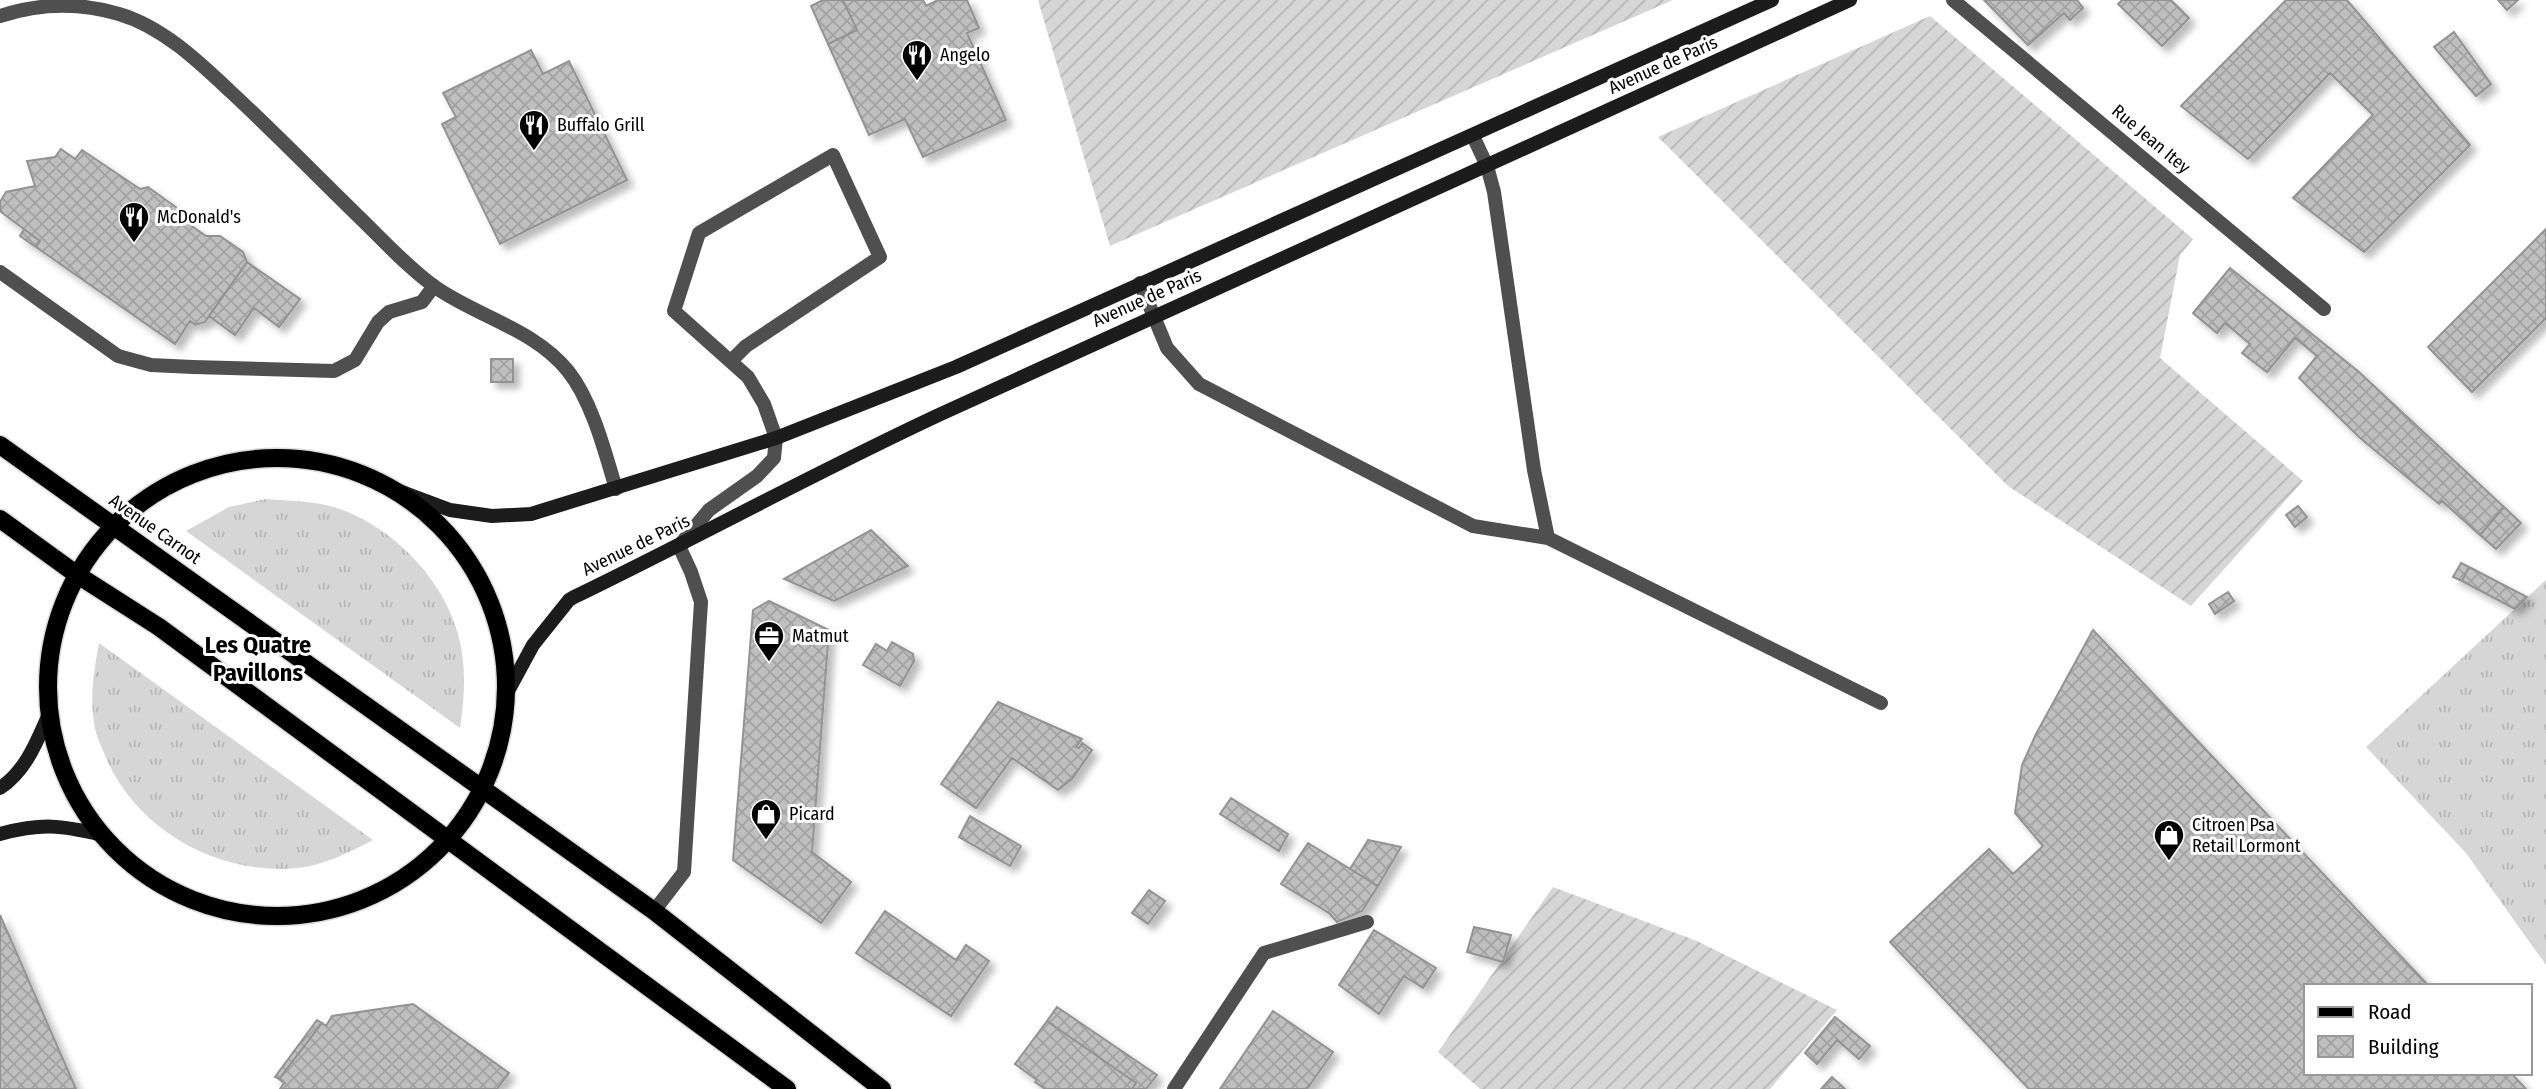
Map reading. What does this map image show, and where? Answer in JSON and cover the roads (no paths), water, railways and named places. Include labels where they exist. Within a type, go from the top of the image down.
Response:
[{"type":"main road","name":"Avenue de Paris","points":[[394,489],[450,510],[492,516],[531,514],[776,439],[956,367],[1772,0]]},
{"type":"main road","name":"Avenue de Paris","points":[[507,693],[533,645],[569,600],[679,547],[858,453],[1850,0]]},
{"type":"main road","name":"Avenue Carnot","points":[[0,444],[654,911],[882,1089]]},
{"type":"main road","points":[[286,457],[323,461],[360,473],[394,489],[442,527],[478,576],[500,632],[507,693],[500,743],[483,791],[449,841],[420,868],[387,890],[352,905],[313,915],[274,918],[235,913],[197,903],[162,886],[129,863],[102,835],[76,798],[59,758],[49,714],[47,678],[51,642],[61,607],[76,574],[113,525],[142,500],[175,481],[210,467],[248,459],[286,457]]},
{"type":"main road","points":[[0,519],[76,574],[159,627],[787,1089]]},
{"type":"main road","points":[[0,789],[31,755],[49,714]]},
{"type":"main road","points":[[0,834],[28,826],[65,826],[102,835]]},
{"type":"street","name":"Rue Jean Itey","points":[[1953,0],[2323,309]]},
{"type":"street","points":[[0,16],[46,2],[84,5],[122,15],[157,31],[196,60],[398,255],[434,286],[476,312],[525,334],[547,350],[569,372],[603,445],[616,488]]},
{"type":"street","points":[[1473,136],[1487,166],[1494,192],[1534,470],[1548,538]]},
{"type":"street","points":[[654,911],[684,872],[701,603],[679,547],[709,510],[757,476],[774,458],[776,439],[761,399],[747,377],[674,311],[699,233],[833,155],[880,257],[746,346],[732,361]]},
{"type":"street","points":[[0,272],[118,356],[151,365],[334,371],[355,360],[378,322],[389,312],[422,302],[434,286]]},
{"type":"street","points":[[1140,283],[1167,348],[1199,384],[1473,526],[1548,538],[1881,703]]},
{"type":"street","points":[[1174,1089],[1264,953],[1367,922]]},
{"type":"place","name":"Angelo","points":[[917,82]]},
{"type":"place","name":"Buffalo Grill","points":[[534,152]]},
{"type":"place","name":"McDonald's","points":[[134,244]]},
{"type":"place","name":"Matmut","points":[[769,663]]},
{"type":"place","name":"Picard","points":[[766,841]]},
{"type":"place","name":"Citroen Psa Retail Lormont","points":[[2169,862]]},
{"type":"district","name":"Les Quatre Pavillons","points":[[258,659]]}]
